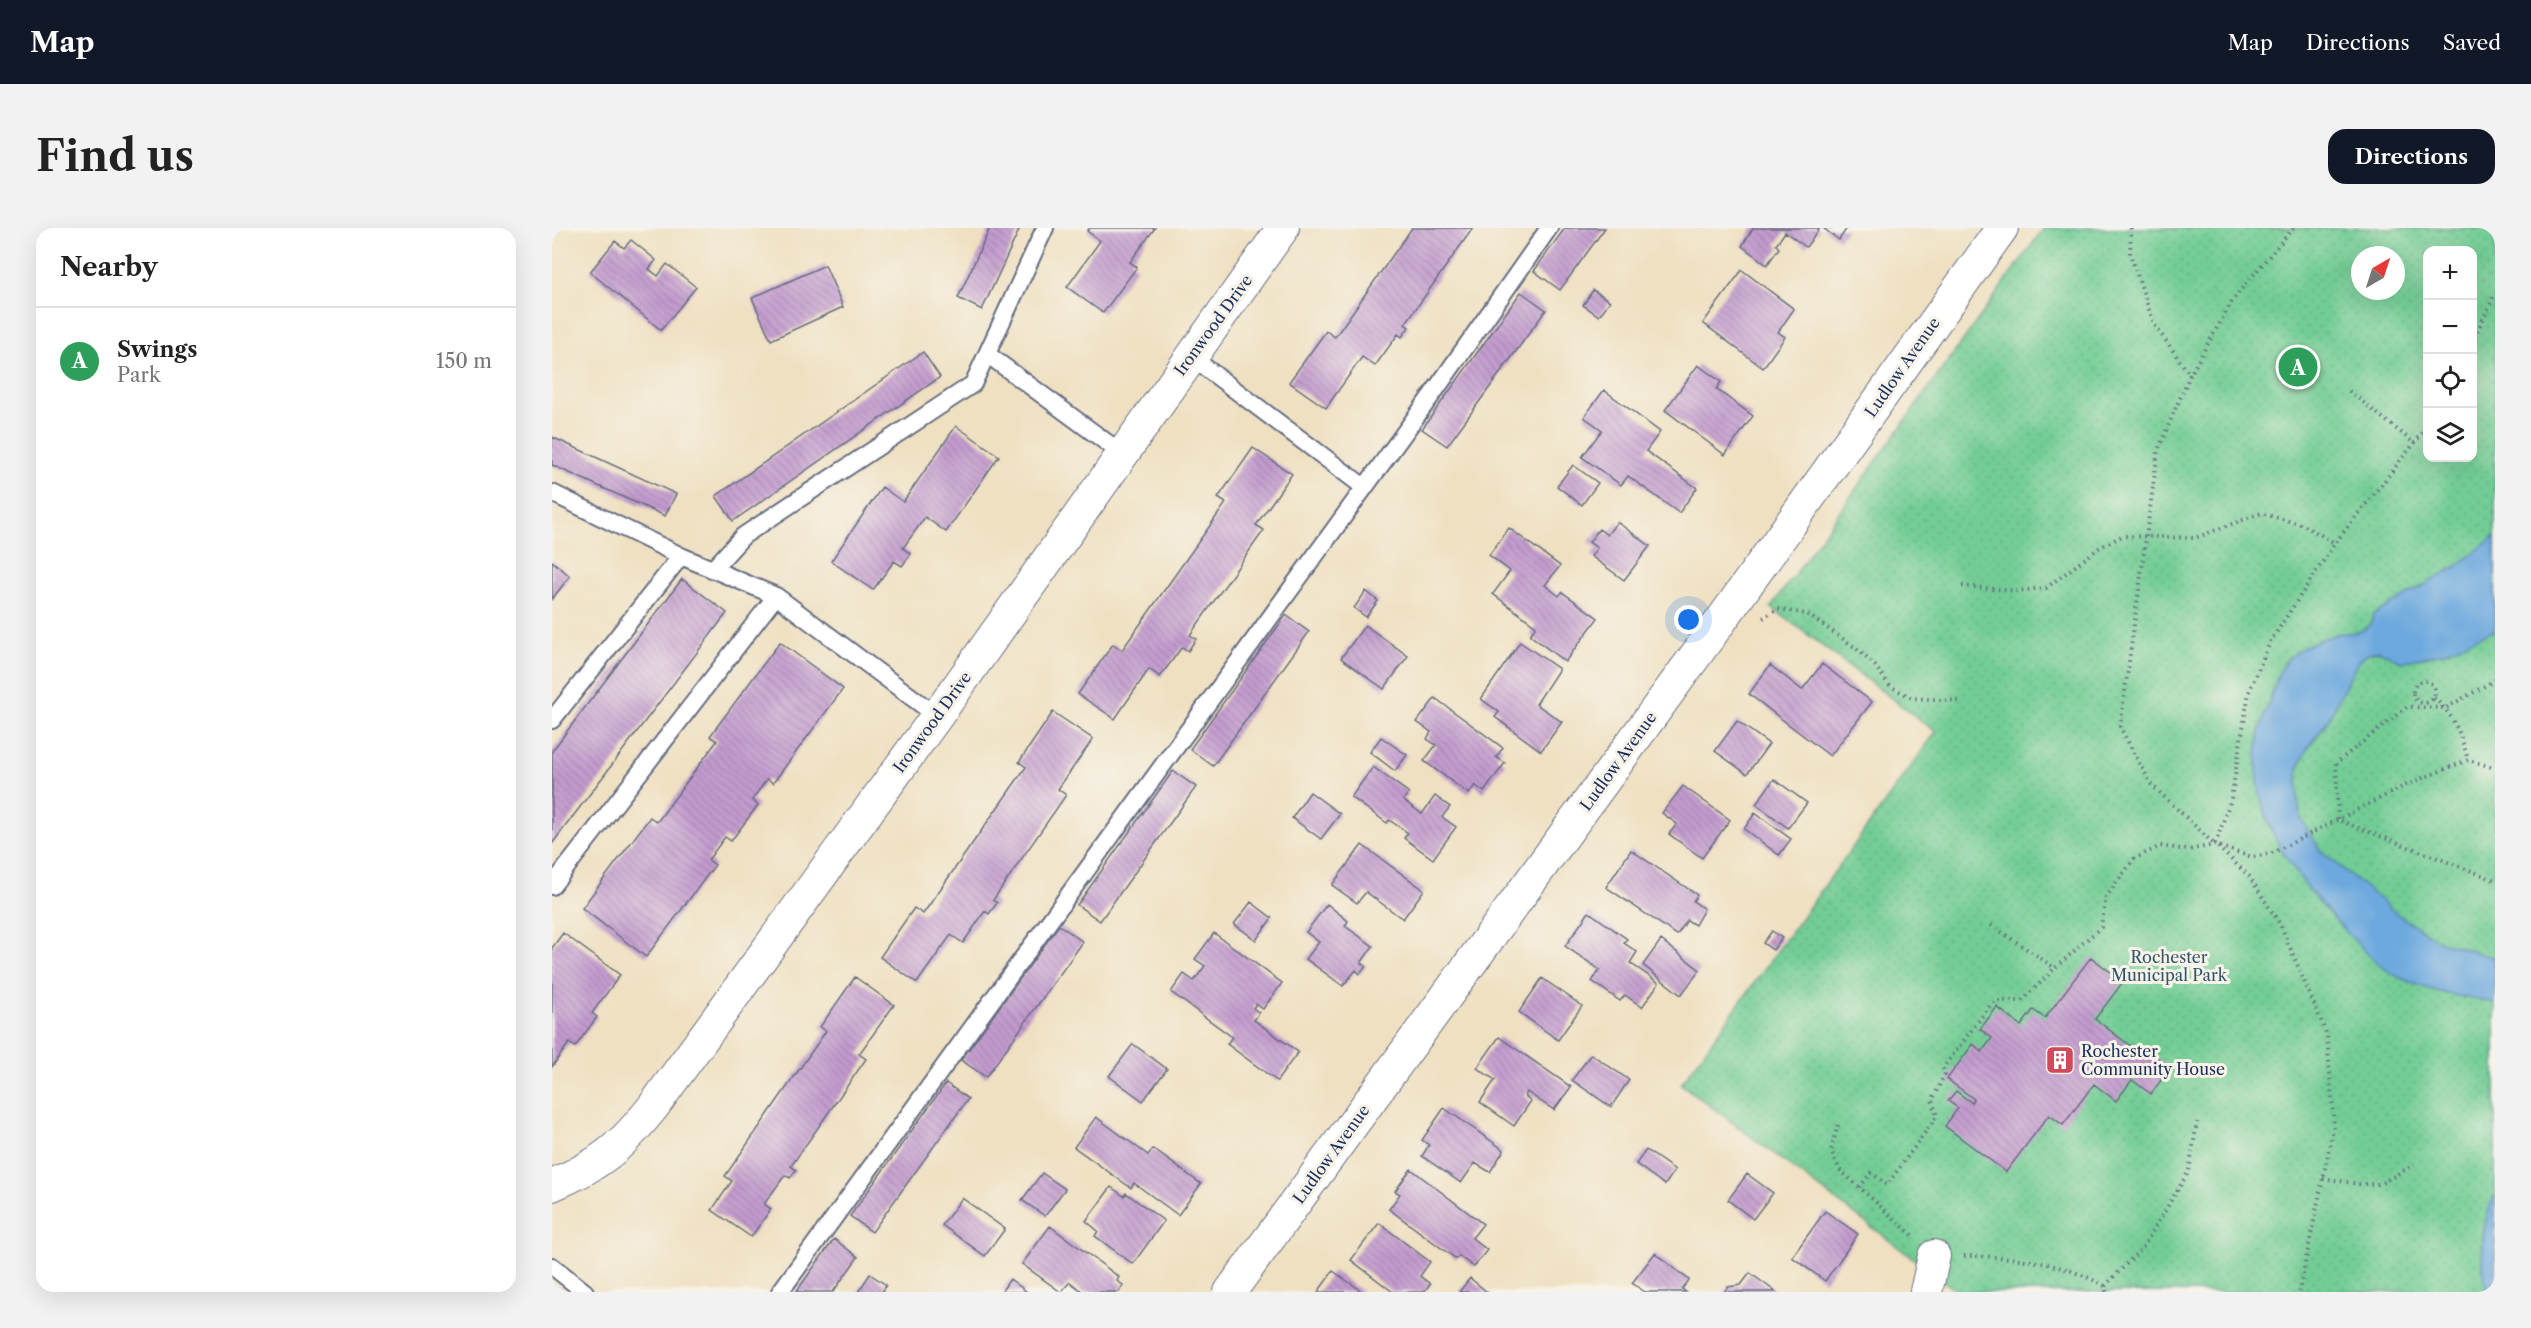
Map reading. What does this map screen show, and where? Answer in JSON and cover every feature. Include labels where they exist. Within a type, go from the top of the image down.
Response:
[{"type":"street","name":"Ironwood Drive","points":[[552,1185],[603,1160],[630,1136],[937,716],[1282,228]]},
{"type":"street","name":"Ludlow Avenue","points":[[1230,1292],[1723,618],[2002,228]]},
{"type":"street","points":[[1926,1292],[1934,1256]]},
{"type":"lane","points":[[712,570],[743,536],[973,384],[1045,228]]},
{"type":"lane","points":[[780,1292],[1550,228]]},
{"type":"lane","points":[[987,354],[1121,453]]},
{"type":"lane","points":[[1190,356],[1364,487]]},
{"type":"lane","points":[[552,493],[681,556],[776,596],[937,716]]},
{"type":"lane","points":[[552,720],[681,556]]},
{"type":"lane","points":[[552,886],[776,596]]},
{"type":"lane","points":[[552,1266],[585,1292]]},
{"type":"path","points":[[2131,228],[2130,254],[2154,324],[2190,375]]},
{"type":"path","points":[[2293,228],[2234,298],[2190,375],[2158,450],[2120,727],[2151,784],[2249,876],[2280,924],[2327,1035],[2334,1126],[2299,1292]]},
{"type":"path","points":[[2477,332],[2495,294]]},
{"type":"path","points":[[2349,391],[2414,443]]},
{"type":"path","points":[[2215,845],[2231,799],[2249,692],[2270,642],[2335,543],[2423,431]]},
{"type":"path","points":[[1962,586],[2016,591],[2046,588],[2099,548],[2121,536],[2195,538],[2261,513],[2303,525],[2335,543]]},
{"type":"path","points":[[1760,620],[1778,609],[1807,614],[1856,648],[1875,666],[1890,686],[1912,698],[1962,701]]},
{"type":"path","points":[[2338,820],[2336,763],[2407,706],[2446,708],[2495,680]]},
{"type":"path","points":[[2422,681],[2429,682],[2434,687],[2434,698],[2428,703],[2421,703],[2415,698],[2414,688],[2422,681]]},
{"type":"path","points":[[2434,698],[2446,708],[2463,742],[2468,760]]},
{"type":"path","points":[[1859,1187],[1871,1173],[1887,1185],[1937,1116],[1932,1100],[1945,1074],[1943,1068],[1989,1007],[1995,1001],[2022,1001],[2101,927],[2106,897],[2134,859],[2160,846],[2187,850],[2215,845],[2252,857],[2270,854],[2408,784],[2468,760],[2495,768]]},
{"type":"path","points":[[2338,820],[2495,880]]},
{"type":"path","points":[[1991,924],[2055,968]]},
{"type":"path","points":[[2105,1286],[2143,1247],[2189,1171],[2197,1122]]},
{"type":"path","points":[[2323,1178],[2359,1184],[2380,1184],[2414,1165]]},
{"type":"green space","name":"Rochester Municipal Park","points":[[2044,228],[2495,228],[2495,1292],[1958,1292],[1681,1084],[1936,732],[1771,607]]},
{"type":"water","points":[[2495,536],[2495,630],[2442,653],[2401,662],[2379,650],[2366,654],[2358,662],[2325,725],[2307,749],[2298,769],[2298,801],[2301,819],[2320,850],[2400,916],[2439,941],[2495,958],[2495,1003],[2446,993],[2410,982],[2391,973],[2361,947],[2319,901],[2282,850],[2268,823],[2260,794],[2257,764],[2260,733],[2270,699],[2277,678],[2288,659],[2307,645],[2337,634],[2364,630],[2373,615],[2457,566]]},
{"type":"water","points":[[2495,1195],[2495,1292],[2487,1292],[2482,1255],[2484,1229]]},
{"type":"building","points":[[990,228],[1020,228],[982,310],[958,298]]},
{"type":"building","points":[[1090,228],[1155,228],[1130,262],[1137,267],[1103,313],[1067,287],[1100,241],[1087,231]]},
{"type":"building","points":[[1412,228],[1473,228],[1405,324],[1409,327],[1402,337],[1398,334],[1375,366],[1362,357],[1326,408],[1289,382],[1326,331],[1335,337]]},
{"type":"building","points":[[1565,228],[1605,228],[1560,290],[1534,271]]},
{"type":"building","points":[[1753,228],[1820,228],[1806,247],[1785,232],[1776,245],[1779,248],[1767,265],[1742,246]]},
{"type":"building","points":[[1823,228],[1847,228],[1839,240]]},
{"type":"building","points":[[631,240],[656,260],[649,269],[658,276],[667,264],[696,287],[661,330],[590,272],[615,241],[624,248]]},
{"type":"building","points":[[825,265],[843,307],[771,340],[752,298]]},
{"type":"building","points":[[1742,270],[1794,309],[1778,332],[1785,337],[1763,368],[1703,323]]},
{"type":"building","points":[[1593,290],[1610,301],[1599,316],[1583,305]]},
{"type":"building","points":[[1521,292],[1546,310],[1447,446],[1422,429]]},
{"type":"building","points":[[923,352],[940,377],[733,521],[716,496]]},
{"type":"building","points":[[1698,365],[1721,382],[1716,389],[1753,416],[1725,455],[1665,410]]},
{"type":"building","points":[[1604,390],[1660,432],[1646,451],[1697,488],[1679,513],[1628,476],[1621,485],[1582,457],[1602,430],[1584,417]]},
{"type":"building","points":[[956,426],[999,456],[946,532],[925,517],[903,548],[911,554],[902,566],[894,561],[873,590],[831,561],[882,487],[903,502]]},
{"type":"building","points":[[552,437],[676,494],[665,516],[552,465]]},
{"type":"building","points":[[1253,448],[1292,474],[1256,525],[1264,530],[1190,635],[1196,639],[1188,651],[1182,647],[1160,677],[1149,669],[1115,719],[1078,694],[1113,644],[1122,650],[1226,503],[1218,498]]},
{"type":"building","points":[[1573,465],[1598,483],[1582,505],[1557,486]]},
{"type":"building","points":[[1617,522],[1650,546],[1624,580],[1591,556],[1597,548],[1589,542],[1599,529],[1607,535]]},
{"type":"building","points":[[1509,528],[1560,566],[1545,585],[1559,596],[1562,592],[1598,618],[1565,662],[1530,635],[1536,626],[1493,594],[1510,571],[1489,555]]},
{"type":"building","points":[[552,561],[570,576],[552,599]]},
{"type":"building","points":[[682,579],[727,613],[552,844],[552,751]]},
{"type":"building","points":[[1366,591],[1378,601],[1366,617],[1354,608]]},
{"type":"building","points":[[1286,615],[1309,632],[1213,766],[1190,749]]},
{"type":"building","points":[[1365,625],[1408,656],[1384,689],[1341,658]]},
{"type":"building","points":[[780,642],[843,689],[773,783],[767,779],[752,800],[758,805],[731,841],[725,837],[708,860],[715,865],[646,957],[582,908],[650,817],[657,822],[717,741],[710,736]]},
{"type":"building","points":[[1520,642],[1559,669],[1536,704],[1562,722],[1541,751],[1495,717],[1499,712],[1481,699]]},
{"type":"building","points":[[1822,664],[1872,702],[1830,756],[1749,694],[1770,665],[1802,690]]},
{"type":"building","points":[[1435,698],[1503,748],[1496,757],[1505,763],[1484,792],[1475,785],[1469,794],[1424,761],[1436,745],[1427,739],[1431,732],[1417,722]]},
{"type":"building","points":[[1053,712],[1093,739],[1058,789],[1066,795],[993,900],[997,903],[989,914],[985,911],[963,943],[951,935],[917,983],[880,957],[914,908],[923,914],[1026,767],[1019,762]]},
{"type":"building","points":[[1737,721],[1769,744],[1747,774],[1715,751]]},
{"type":"building","points":[[1381,737],[1407,755],[1395,771],[1370,752]]},
{"type":"building","points":[[1373,767],[1409,793],[1403,800],[1422,814],[1435,796],[1450,807],[1442,817],[1456,827],[1433,859],[1404,838],[1408,833],[1389,820],[1387,823],[1351,797]]},
{"type":"building","points":[[1173,771],[1196,787],[1100,921],[1077,905]]},
{"type":"building","points":[[1774,779],[1807,803],[1788,828],[1756,804]]},
{"type":"building","points":[[1683,786],[1730,820],[1702,858],[1669,834],[1677,824],[1662,813]]},
{"type":"building","points":[[1310,792],[1340,814],[1321,839],[1292,818]]},
{"type":"building","points":[[1755,813],[1791,839],[1779,855],[1744,829]]},
{"type":"building","points":[[1362,845],[1424,890],[1403,919],[1366,892],[1357,903],[1332,885]]},
{"type":"building","points":[[1631,850],[1697,895],[1693,901],[1704,909],[1695,925],[1687,920],[1677,935],[1606,887]]},
{"type":"building","points":[[1251,902],[1272,918],[1256,940],[1234,924]]},
{"type":"building","points":[[1327,904],[1348,921],[1345,926],[1373,946],[1361,963],[1366,966],[1360,974],[1356,970],[1343,986],[1306,959],[1319,942],[1306,932]]},
{"type":"building","points":[[1589,912],[1627,939],[1624,943],[1637,952],[1630,963],[1659,983],[1642,1007],[1625,995],[1620,1001],[1592,981],[1600,970],[1565,946]]},
{"type":"building","points":[[1059,925],[1083,942],[986,1077],[961,1060]]},
{"type":"building","points":[[1772,931],[1782,938],[1773,950],[1763,943]]},
{"type":"building","points":[[563,933],[620,975],[592,1013],[597,1017],[575,1047],[569,1043],[552,1067],[552,948]]},
{"type":"building","points":[[1214,933],[1282,983],[1263,1009],[1256,1004],[1253,1008],[1259,1013],[1254,1020],[1298,1052],[1277,1081],[1227,1044],[1232,1037],[1171,992],[1184,974],[1194,981],[1205,966],[1195,959]]},
{"type":"building","points":[[1661,940],[1700,970],[1681,995],[1643,965]]},
{"type":"building","name":"Rochester Community House","points":[[2091,957],[2123,982],[2095,1019],[2140,1053],[2144,1048],[2170,1068],[2151,1094],[2132,1080],[2116,1101],[2094,1084],[2063,1125],[2049,1115],[2006,1172],[1945,1126],[1958,1108],[1948,1101],[1956,1091],[1972,1103],[1974,1099],[1947,1079],[1973,1044],[1982,1052],[1992,1038],[1980,1029],[1997,1007],[2021,1026],[2033,1010],[2045,1018]]},
{"type":"building","points":[[855,977],[894,1005],[859,1054],[866,1059],[791,1166],[796,1170],[790,1178],[785,1175],[764,1204],[771,1209],[751,1237],[712,1210],[732,1181],[725,1176],[826,1031],[820,1027]]},
{"type":"building","points":[[1542,978],[1582,1006],[1558,1040],[1519,1012]]},
{"type":"building","points":[[1499,1037],[1571,1087],[1554,1110],[1527,1092],[1525,1096],[1531,1101],[1514,1126],[1480,1102],[1495,1080],[1477,1068]]},
{"type":"building","points":[[1133,1044],[1167,1069],[1143,1101],[1109,1076]]},
{"type":"building","points":[[1591,1054],[1629,1080],[1611,1107],[1572,1080]]},
{"type":"building","points":[[946,1083],[968,1099],[872,1232],[850,1216]]},
{"type":"building","points":[[1444,1108],[1504,1150],[1490,1172],[1475,1163],[1461,1183],[1422,1156],[1429,1145],[1422,1140]]},
{"type":"building","points":[[1096,1117],[1148,1155],[1153,1149],[1201,1184],[1178,1215],[1134,1183],[1131,1188],[1074,1147]]},
{"type":"building","points":[[1646,1150],[1675,1170],[1665,1185],[1636,1164]]},
{"type":"building","points":[[1411,1169],[1483,1224],[1472,1238],[1487,1250],[1474,1267],[1459,1256],[1456,1259],[1389,1209],[1400,1194],[1395,1191]]},
{"type":"building","points":[[1042,1173],[1065,1189],[1045,1216],[1022,1200]]},
{"type":"building","points":[[1747,1174],[1773,1193],[1753,1219],[1728,1200]]},
{"type":"building","points":[[1111,1187],[1124,1196],[1126,1193],[1164,1221],[1133,1264],[1095,1236],[1098,1231],[1086,1221]]},
{"type":"building","points":[[962,1198],[1005,1229],[985,1256],[942,1225]]},
{"type":"building","points":[[1825,1211],[1858,1234],[1825,1281],[1792,1257]]},
{"type":"building","points":[[1379,1223],[1430,1262],[1420,1276],[1430,1284],[1424,1292],[1393,1292],[1351,1260]]},
{"type":"building","points":[[1050,1226],[1119,1277],[1117,1281],[1123,1285],[1119,1292],[1083,1292],[1070,1282],[1061,1292],[1022,1264]]},
{"type":"building","points":[[834,1239],[858,1257],[833,1292],[796,1292]]},
{"type":"building","points":[[1655,1253],[1689,1280],[1682,1289],[1686,1292],[1645,1292],[1632,1283]]},
{"type":"building","points":[[1333,1271],[1363,1292],[1318,1292]]},
{"type":"building","points":[[1750,1273],[1776,1292],[1724,1292],[1728,1287],[1741,1285]]},
{"type":"building","points":[[870,1274],[886,1285],[882,1292],[858,1292]]},
{"type":"building","points":[[1470,1278],[1487,1292],[1459,1292]]},
{"type":"building","points":[[1010,1279],[1027,1292],[1001,1292]]},
{"type":"place","name":"Swings","points":[[2298,367]]},
{"type":"place","name":"Rochester Community House","points":[[2060,1060]]}]
